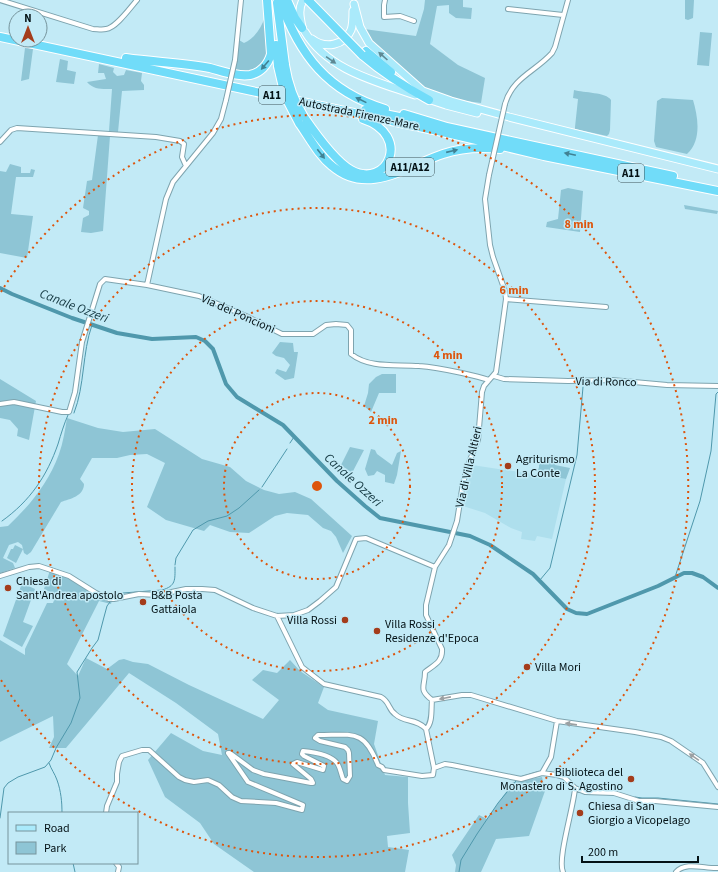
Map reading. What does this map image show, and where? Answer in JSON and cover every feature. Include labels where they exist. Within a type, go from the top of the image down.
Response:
[{"type":"highway","points":[[126,58],[209,68],[242,75],[255,74],[265,66],[271,54],[267,0]]},
{"type":"highway","name":"A11/A12","points":[[271,0],[285,96],[328,162],[340,172],[356,178],[370,179],[386,177],[444,153],[465,149],[499,149],[544,156]]},
{"type":"highway","points":[[277,0],[281,66]]},
{"type":"highway","points":[[280,0],[289,25],[297,41],[313,63],[332,82],[359,99],[378,107],[452,128]]},
{"type":"highway","points":[[288,0],[295,18],[304,30]]},
{"type":"highway","points":[[308,0],[391,77],[429,100]]},
{"type":"highway","points":[[316,0],[364,53],[397,76],[423,90]]},
{"type":"highway","name":"Autostrada Firenze-Mare","points":[[0,37],[438,131],[544,156],[718,191]]},
{"type":"highway","name":"Autostrada Firenze-Mare","points":[[48,42],[718,185]]},
{"type":"highway","points":[[302,120],[333,154],[351,170],[359,173],[370,174],[378,172],[384,167],[390,157],[391,146],[387,135],[380,128],[368,121],[341,114],[314,104]]},
{"type":"main road","points":[[303,0],[299,13],[304,30],[317,48],[344,68],[429,100],[466,110],[508,118],[718,168]]},
{"type":"main road","points":[[304,30],[314,40],[325,45],[342,41],[347,37],[351,29],[354,2]]},
{"type":"main road","points":[[354,2],[360,27],[369,42],[423,90],[451,101],[508,118]]},
{"type":"street","points":[[0,0],[92,29],[104,30],[110,28],[116,23],[137,0]]},
{"type":"street","points":[[0,404],[14,402],[68,412],[75,392],[82,342],[100,284],[105,280],[147,285],[166,199],[173,182],[213,133],[223,112],[235,60],[241,0]]},
{"type":"street","points":[[385,0],[384,17],[400,16],[414,21]]},
{"type":"street","points":[[494,376],[497,367],[506,299],[493,257],[489,237],[485,199],[504,104],[508,94],[518,81],[552,53],[568,0]]},
{"type":"street","points":[[508,9],[563,15]]},
{"type":"street","points":[[0,142],[11,130],[18,128],[156,137],[180,141],[184,144],[182,157],[186,166]]},
{"type":"street","name":"Via dei Poncioni","points":[[147,285],[199,296],[246,316],[282,334],[313,334],[326,325],[347,325],[351,330],[351,354],[360,360],[387,366],[418,366],[442,369],[489,380]]},
{"type":"street","points":[[506,299],[606,306]]},
{"type":"street","name":"Via di Villa Altieri","points":[[432,700],[425,694],[422,688],[424,672],[440,661],[442,649],[425,610],[435,567],[450,542],[457,521],[463,483],[468,465],[478,440],[482,392],[484,386],[494,376]]},
{"type":"street","name":"Via di Ronco","points":[[494,376],[504,379],[568,381],[612,380],[656,384],[718,386]]},
{"type":"street","points":[[0,576],[29,567],[39,566],[69,576],[103,597],[114,599],[139,594],[158,595],[194,588],[214,590],[253,608],[278,616],[294,615],[308,610],[336,587],[356,539],[366,538],[435,567]]},
{"type":"street","points":[[106,812],[107,806],[117,782],[119,762],[122,756],[142,750],[149,750],[179,777],[194,782],[208,780],[219,785],[232,796],[241,801],[276,802],[302,810],[303,805],[248,782],[228,753],[253,770],[264,774],[311,784],[313,783],[311,779],[293,764],[297,762],[323,770],[324,766],[302,754],[303,751],[322,755],[338,764],[343,779],[347,781],[350,776],[348,750],[345,747],[320,741],[315,738],[318,735],[355,736],[364,740],[373,751],[378,765],[384,770],[422,776],[433,775],[434,768],[426,729],[422,724],[393,714],[388,703],[381,697],[324,684],[306,671],[302,667],[278,616]]},
{"type":"street","points":[[426,729],[430,722],[432,700],[471,695],[557,721],[662,737],[671,741],[703,764],[718,787]]},
{"type":"street","points":[[542,774],[552,757],[557,721]]},
{"type":"street","points":[[434,768],[445,764],[521,778],[542,774],[564,777],[575,788],[585,792],[614,793],[639,801],[718,806]]},
{"type":"street","points":[[563,872],[561,864],[575,788]]},
{"type":"street","points":[[676,872],[686,866],[718,868]]},
{"type":"shaded area","points":[[472,465],[566,479],[552,539],[537,536],[535,541],[521,539],[522,532],[511,528],[485,513],[463,506]]},
{"type":"green space","points":[[425,0],[463,0],[463,7],[472,8],[471,19],[456,18],[449,13],[449,5],[437,6],[430,44],[458,65],[485,78],[481,103],[451,99],[422,87],[373,44],[364,29],[416,36],[424,9]]},
{"type":"green space","points":[[685,0],[694,0],[693,18],[688,20],[685,19]]},
{"type":"green space","points":[[265,17],[268,45],[266,60],[259,66],[249,71],[245,72],[235,70],[239,40],[244,43],[251,38],[259,29]]},
{"type":"green space","points":[[700,32],[712,33],[709,66],[697,65]]},
{"type":"green space","points":[[25,48],[33,49],[29,79],[21,81]]},
{"type":"green space","points":[[60,59],[68,61],[67,70],[76,72],[74,84],[56,82]]},
{"type":"green space","points":[[99,64],[114,68],[113,72],[117,76],[124,75],[126,70],[142,73],[141,81],[144,85],[144,90],[122,91],[118,132],[109,131],[112,89],[95,88],[87,82],[106,79],[104,73],[98,73]]},
{"type":"green space","points":[[574,90],[605,95],[611,100],[610,130],[607,136],[575,129],[578,99],[573,98]]},
{"type":"green space","points":[[662,98],[693,100],[698,128],[695,142],[687,154],[656,147],[654,141],[657,101]]},
{"type":"green space","points":[[98,135],[110,136],[103,231],[91,233],[81,232],[83,218],[89,215],[89,211],[83,208],[87,181],[92,180]]},
{"type":"green space","points":[[10,164],[21,167],[21,173],[30,173],[31,169],[35,170],[33,177],[16,177],[11,214],[33,216],[27,258],[0,253],[0,171],[6,172]]},
{"type":"green space","points":[[568,188],[583,191],[580,232],[546,227],[547,222],[558,219],[561,190]]},
{"type":"green space","points":[[684,205],[718,211],[717,214],[685,209]]},
{"type":"green space","points":[[280,342],[293,343],[294,352],[298,352],[294,378],[285,380],[275,373],[277,369],[286,372],[290,365],[284,358],[276,356],[272,353]]},
{"type":"green space","points":[[382,374],[396,374],[396,393],[379,393],[371,412],[364,406],[369,384],[376,377]]},
{"type":"green space","points":[[0,379],[36,401],[29,440],[17,436],[18,429],[10,420],[0,418]]},
{"type":"green space","points":[[67,418],[98,428],[123,432],[155,429],[202,459],[230,467],[246,481],[264,490],[279,494],[295,492],[311,499],[352,536],[343,553],[336,537],[331,531],[323,528],[308,515],[287,513],[275,516],[249,533],[230,532],[210,525],[204,531],[166,520],[147,507],[165,463],[147,454],[130,455],[117,458],[92,458],[80,479],[84,484],[82,491],[76,496],[61,502],[31,552],[27,555],[24,553],[22,545],[18,542],[9,545],[3,558],[13,563],[15,568],[0,573],[0,527],[8,526],[31,502],[44,484],[55,465],[59,454]]},
{"type":"green space","points":[[350,447],[364,450],[352,473],[341,465]]},
{"type":"green space","points":[[371,449],[375,450],[377,454],[392,465],[397,453],[401,451],[394,484],[385,482],[385,475],[377,471],[374,475],[368,476],[365,469]]},
{"type":"green space","points":[[539,458],[555,459],[555,465],[570,468],[566,479],[537,474]]},
{"type":"green space","points":[[15,545],[23,549],[16,563],[7,558],[11,549],[13,549]]},
{"type":"green space","points":[[51,567],[98,592],[113,597],[111,604],[99,601],[67,664],[78,676],[86,658],[107,669],[119,660],[124,659],[148,664],[189,685],[263,719],[279,700],[252,680],[263,670],[277,673],[290,660],[300,671],[324,687],[318,703],[328,710],[378,721],[374,744],[385,775],[408,777],[410,833],[387,836],[388,847],[409,850],[405,872],[254,872],[214,844],[200,823],[165,797],[148,760],[171,733],[203,751],[222,755],[218,734],[176,703],[129,673],[66,748],[49,748],[54,737],[53,716],[0,742],[0,640],[25,655],[25,649],[47,603],[53,603],[56,595],[44,589]]},
{"type":"green space","points":[[22,583],[35,589],[23,622],[33,626],[22,647],[3,636]]},
{"type":"green space","points":[[542,777],[545,791],[529,836],[496,839],[481,872],[455,872],[456,865],[452,855],[479,815],[487,819],[513,782]]},
{"type":"waterway","name":"Canale Ozzeri","points":[[0,288],[72,318],[117,333],[152,339],[196,337],[205,341],[213,349],[226,384],[237,397],[283,425],[337,481],[380,518],[470,536],[490,545],[533,574],[567,609],[576,613],[587,614],[658,586],[684,573],[692,573],[703,577],[718,588]]},
{"type":"waterway","points":[[74,413],[78,402],[92,325]]},
{"type":"waterway","points":[[540,580],[550,568],[577,455],[583,387]]},
{"type":"waterway","points":[[675,577],[700,501],[711,451],[716,394],[718,392]]},
{"type":"waterway","points":[[2,521],[21,505],[43,477],[54,456],[68,415]]},
{"type":"waterway","name":"Canale Ozzeri","points":[[290,443],[294,437]]},
{"type":"waterway","points":[[262,487],[287,449]]},
{"type":"waterway","points":[[175,565],[176,558],[193,530],[208,521],[227,516],[239,508],[259,490]]},
{"type":"waterway","points":[[114,597],[123,593],[162,590],[170,587],[174,582],[175,567]]},
{"type":"waterway","points":[[0,818],[4,788],[8,783],[18,777],[45,767],[51,760],[56,748],[71,723],[80,698],[77,672],[98,640],[107,606],[110,602]]},
{"type":"waterway","points":[[49,763],[59,788],[62,812]]},
{"type":"waterway","points":[[546,771],[551,772]]},
{"type":"waterway","points":[[520,777],[537,772]]},
{"type":"waterway","points":[[560,774],[565,775],[573,783]]},
{"type":"waterway","points":[[459,872],[461,860],[477,834],[498,803],[516,781]]},
{"type":"waterway","points":[[635,797],[718,804]]},
{"type":"waterway","points":[[73,864],[75,872]]},
{"type":"place","name":"Agriturismo La Conte","points":[[508,466]]},
{"type":"place","name":"Chiesa di Sant'Andrea apostolo","points":[[8,588]]},
{"type":"place","name":"B&B Posta Gattaiola","points":[[143,602]]},
{"type":"place","name":"Villa Rossi","points":[[345,620]]},
{"type":"place","name":"Villa Rossi Residenze d'Epoca","points":[[377,631]]},
{"type":"place","name":"Villa Mori","points":[[527,667]]},
{"type":"place","name":"Biblioteca del Monastero di S. Agostino","points":[[631,779]]},
{"type":"place","name":"Chiesa di San Giorgio a Vicopelago","points":[[580,813]]}]
